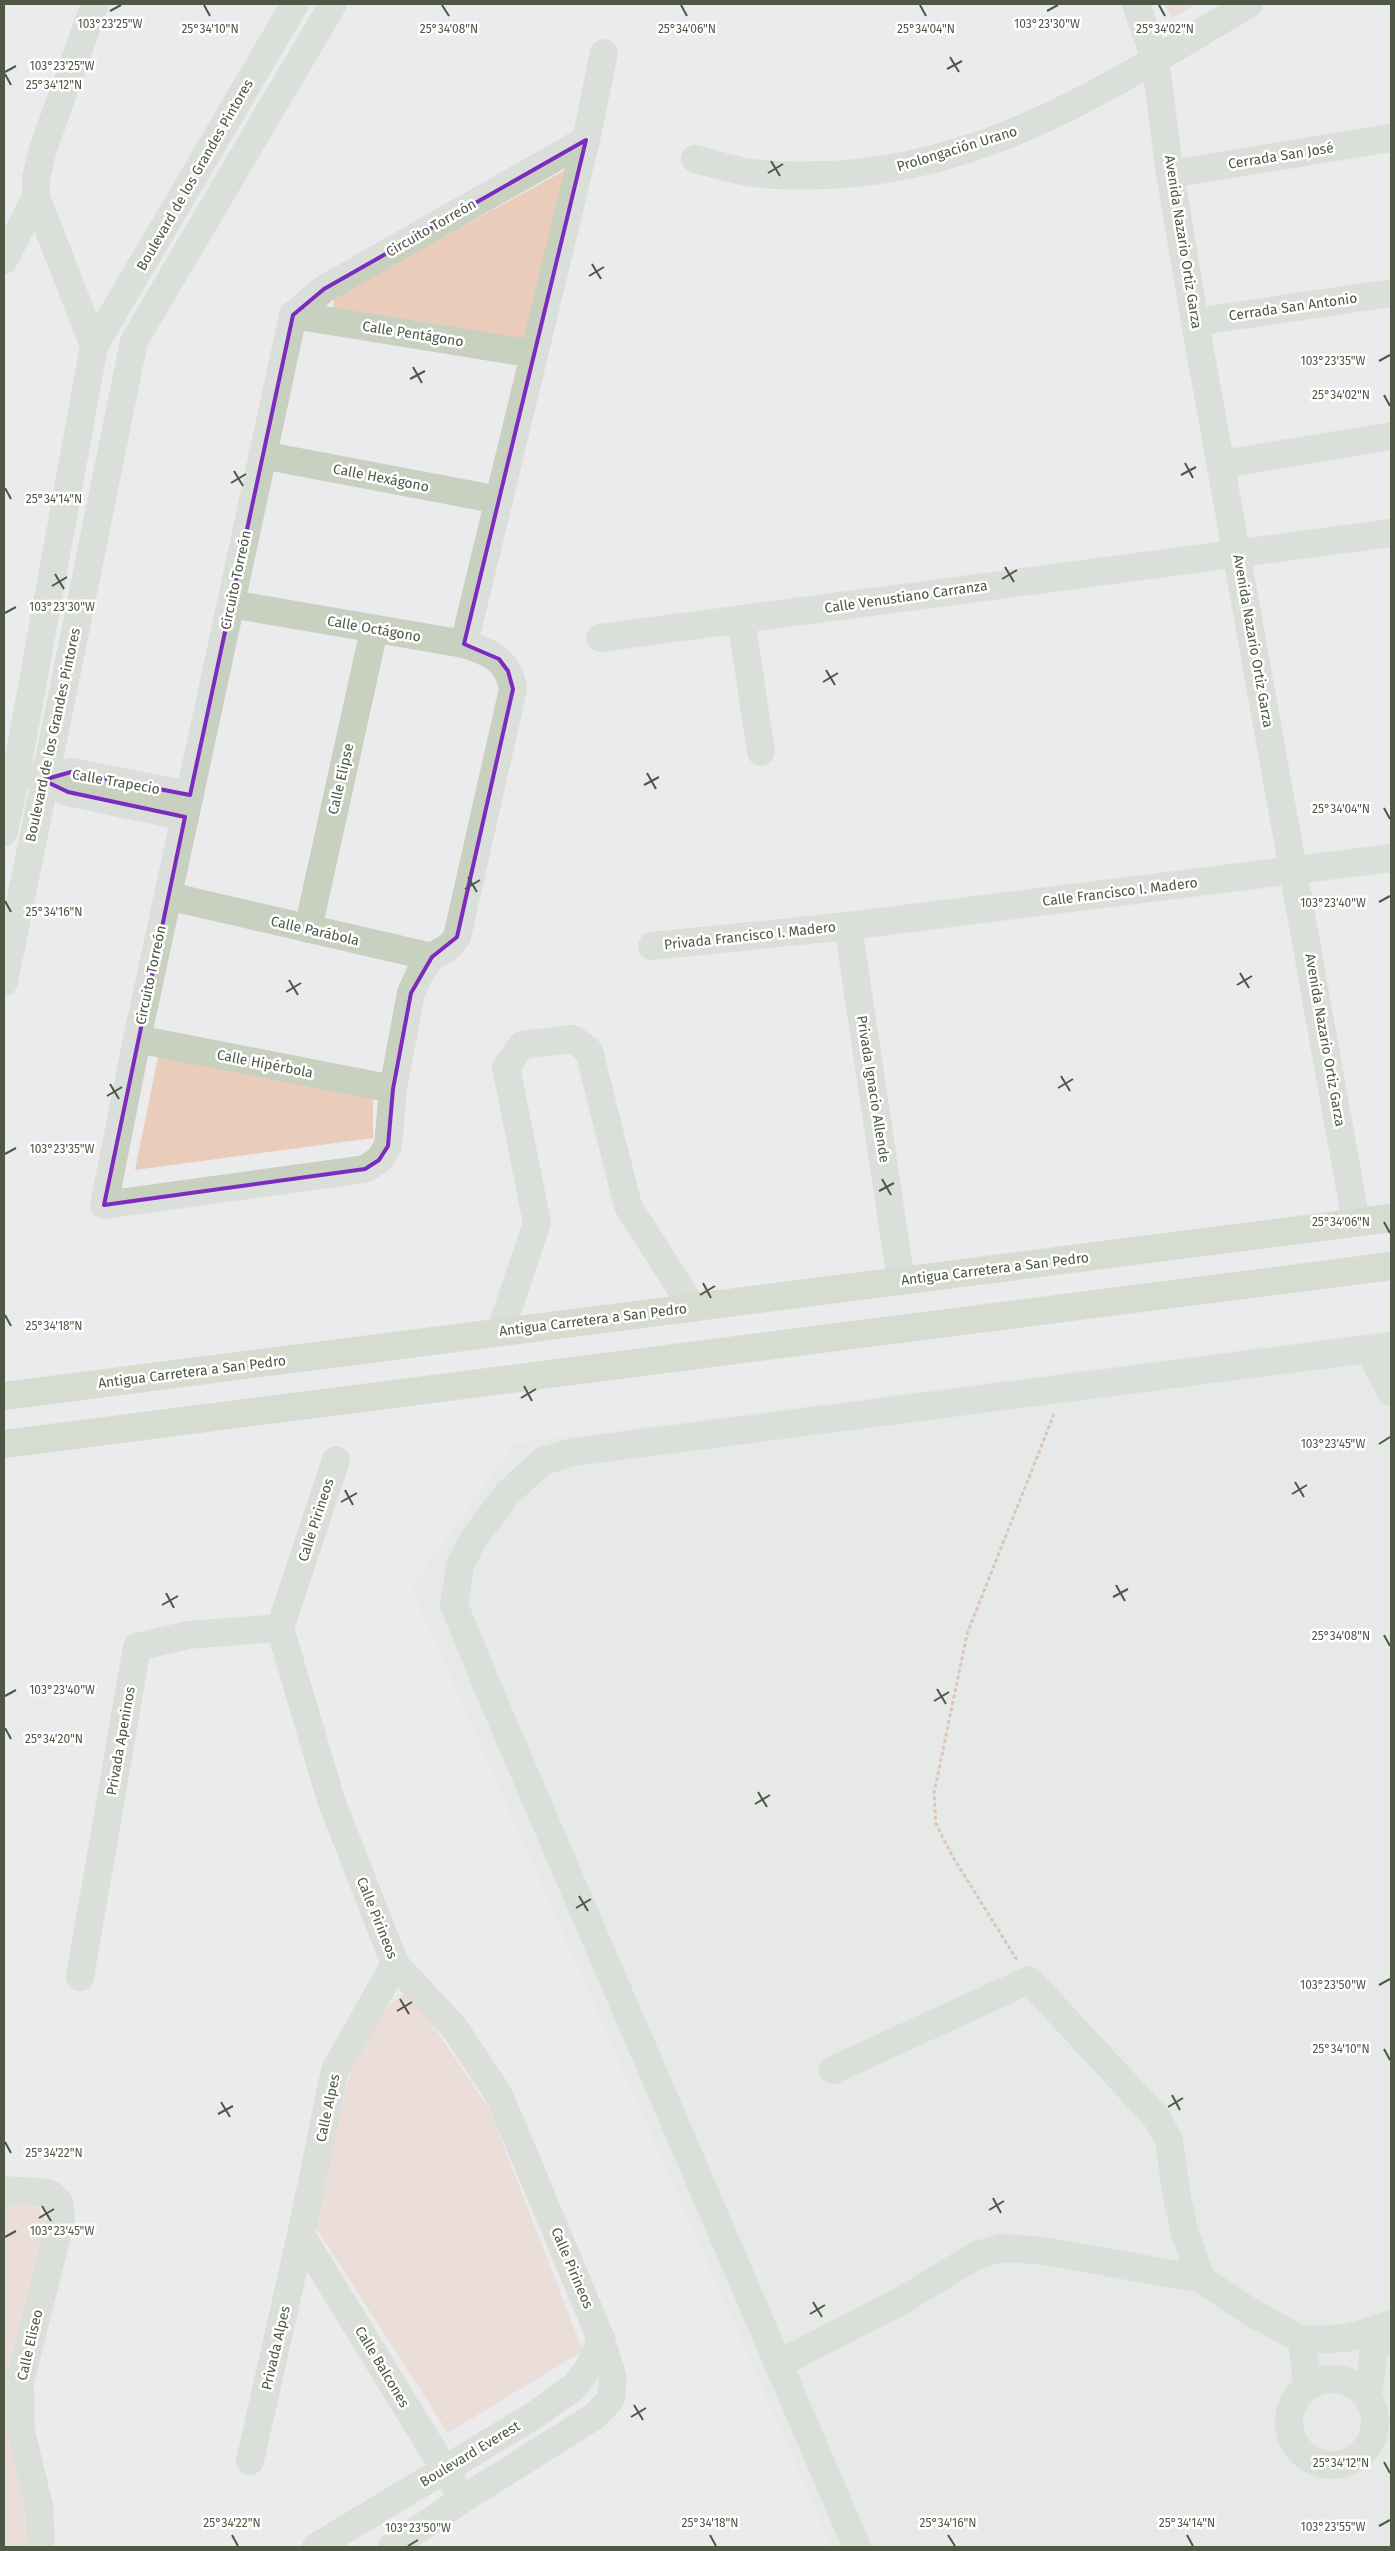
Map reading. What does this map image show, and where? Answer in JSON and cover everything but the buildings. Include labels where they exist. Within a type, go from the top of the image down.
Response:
[{"type":"main road","name":"Antigua Carretera a San Pedro","points":[[4,1396],[1391,1218]]},
{"type":"main road","points":[[4,1444],[1391,1266]]},
{"type":"street","points":[[95,4],[43,149],[36,178],[36,197],[94,346],[134,341]]},
{"type":"street","name":"Boulevard de los Grandes Pintores","points":[[4,832],[11,767],[94,346],[295,4]]},
{"type":"street","name":"Boulevard de los Grandes Pintores","points":[[4,982],[43,780],[134,341],[333,4]]},
{"type":"street","name":"Avenida Nazario Ortiz Garza","points":[[1136,4],[1156,59],[1170,174],[1195,322],[1295,870],[1356,1222]]},
{"type":"street","name":"Prolongación Urano","points":[[695,159],[747,172],[806,177],[882,171],[941,157],[1010,136],[1092,97],[1249,4]]},
{"type":"street","points":[[464,644],[586,140],[604,53]]},
{"type":"street","name":"Cerrada San José","points":[[1170,174],[1391,138]]},
{"type":"street","name":"Circuito Torreón","points":[[432,957],[420,973],[411,993],[393,1089],[388,1146],[379,1160],[365,1169],[104,1205],[137,1039],[292,315],[324,289],[586,140]]},
{"type":"street","points":[[4,260],[36,197]]},
{"type":"street","name":"Cerrada San Antonio","points":[[1195,322],[1391,293]]},
{"type":"street","name":"Calle Pentágono","points":[[292,315],[534,354]]},
{"type":"street","points":[[1222,464],[1391,436]]},
{"type":"street","name":"Calle Hexágono","points":[[262,455],[499,500]]},
{"type":"street","name":"Calle Venustiano Carranza","points":[[600,638],[1391,532]]},
{"type":"street","name":"Calle Octágono","points":[[231,604],[464,644],[486,650],[499,659],[508,671],[513,689],[457,937],[445,949],[432,957]]},
{"type":"street","points":[[741,619],[761,752]]},
{"type":"street","name":"Calle Elipse","points":[[308,929],[374,630]]},
{"type":"street","points":[[11,767],[43,780]]},
{"type":"street","name":"Calle Trapecio","points":[[43,780],[71,772],[187,806]]},
{"type":"street","name":"Calle Francisco I. Madero","points":[[848,926],[1391,858]]},
{"type":"street","name":"Calle Parábola","points":[[168,896],[432,957]]},
{"type":"street","name":"Privada Francisco I. Madero","points":[[652,946],[848,926]]},
{"type":"street","name":"Privada Ignacio Allende","points":[[848,926],[902,1281]]},
{"type":"street","name":"Calle Hipérbola","points":[[137,1039],[393,1089]]},
{"type":"street","points":[[500,1332],[537,1223],[506,1067],[522,1045],[573,1039],[589,1051],[628,1206],[693,1308]]},
{"type":"street","points":[[857,2547],[492,1700],[454,1605],[460,1566],[472,1542],[508,1493],[543,1461],[574,1452],[1380,1347],[1391,1392]]},
{"type":"street","name":"Calle Pirineos","points":[[336,1460],[280,1628],[331,1800],[395,1964],[454,2027],[499,2095],[601,2339],[613,2378],[611,2399],[595,2416],[463,2499]]},
{"type":"street","name":"Privada Apeninos","points":[[80,1978],[137,1647],[188,1635],[280,1628]]},
{"type":"street","name":"Calle Alpes","points":[[302,2235],[335,2070],[395,1964]]},
{"type":"street","points":[[834,2070],[1029,1980],[1156,2117],[1170,2140],[1177,2198],[1185,2232],[1201,2279]]},
{"type":"street","name":"Calle Eliseo","points":[[4,2190],[49,2193],[59,2202],[61,2218],[20,2382],[21,2431],[39,2506],[41,2538],[38,2547]]},
{"type":"street","name":"Privada Alpes","points":[[250,2461],[302,2235]]},
{"type":"street","name":"Calle Balcones","points":[[302,2235],[463,2499]]},
{"type":"street","points":[[778,2364],[901,2300],[977,2255],[1002,2248],[1053,2253],[1201,2279],[1249,2311],[1302,2340],[1347,2338],[1391,2324]]},
{"type":"street","points":[[1368,2397],[1374,2349],[1391,2330]]},
{"type":"street","points":[[1314,2382],[1333,2378],[1347,2380],[1359,2387],[1368,2397],[1374,2410],[1376,2425],[1372,2440],[1364,2452],[1352,2461],[1337,2465],[1322,2464],[1308,2458],[1297,2448],[1290,2434],[1288,2420],[1291,2407],[1297,2395],[1314,2382],[1347,2338]]},
{"type":"street","name":"Boulevard Everest","points":[[316,2547],[533,2416],[574,2387],[590,2366],[601,2339]]},
{"type":"street","points":[[1302,2340],[1314,2382]]},
{"type":"street","points":[[392,2547],[463,2499]]},
{"type":"path","points":[[1029,1980],[953,1857],[936,1824],[934,1793],[968,1634],[1065,1387]]},
{"type":"highlighted area","points":[[586,140],[464,644],[499,659],[508,671],[513,689],[457,937],[432,957],[411,993],[393,1089],[388,1146],[379,1160],[365,1169],[104,1205],[185,817],[68,792],[43,780],[71,772],[190,795],[293,315],[324,289]]},
{"type":"shaded area","points":[[1164,4],[1197,4],[1172,18]]},
{"type":"shaded area","points":[[567,169],[524,341],[332,313],[334,300],[340,294]]},
{"type":"shaded area","points":[[160,1047],[373,1094],[373,1138],[135,1170]]},
{"type":"shaded area","points":[[1391,1330],[1391,2547],[832,2547],[411,1587],[515,1443]]},
{"type":"shaded area","points":[[409,1990],[489,2108],[583,2351],[448,2433],[313,2223],[353,2062],[381,2011]]},
{"type":"shaded area","points":[[4,2204],[36,2205],[50,2227],[11,2382],[31,2535],[24,2547],[4,2547]]}]
